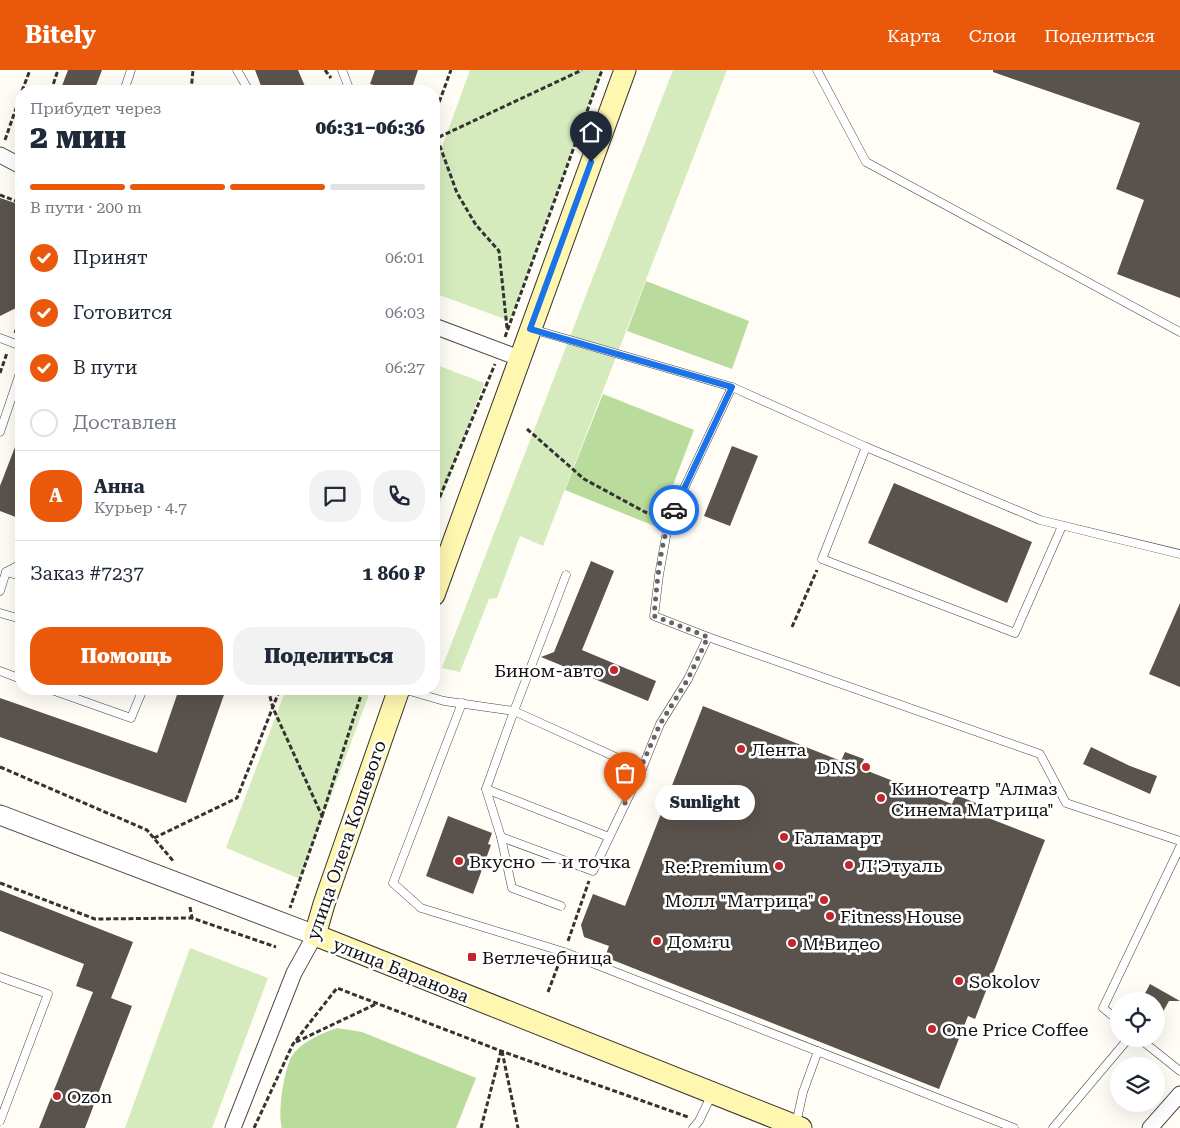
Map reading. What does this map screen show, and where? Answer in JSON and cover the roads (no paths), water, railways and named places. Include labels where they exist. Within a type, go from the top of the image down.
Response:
[{"type":"main road","points":[[440,577],[510,354],[530,329],[624,70]]},
{"type":"main road","name":"улица Олега Кошевого","points":[[315,935],[324,904],[399,695]]},
{"type":"main road","name":"улица Баранова","points":[[315,935],[798,1127]]},
{"type":"street","points":[[0,155],[15,163]]},
{"type":"street","points":[[440,328],[510,354]]},
{"type":"street","name":"улица Баранова","points":[[0,815],[315,935]]},
{"type":"street","name":"улица Олега Кошевого","points":[[233,1128],[294,973],[315,935]]},
{"type":"street","points":[[1150,1128],[1180,1094]]},
{"type":"lane","points":[[126,85],[131,70]]},
{"type":"lane","points":[[237,70],[246,85]]},
{"type":"lane","points":[[817,70],[866,162],[1180,332]]},
{"type":"lane","points":[[343,71],[348,85]]},
{"type":"lane","points":[[530,329],[732,387],[866,447],[1040,520],[1180,554]]},
{"type":"lane","points":[[0,338],[15,344]]},
{"type":"lane","points":[[732,387],[669,520],[654,616],[708,637],[1040,754],[1066,803],[1180,841]]},
{"type":"lane","points":[[0,432],[15,388]]},
{"type":"lane","points":[[866,447],[822,559],[1015,633],[1062,526]]},
{"type":"lane","points":[[0,591],[6,572],[15,567]]},
{"type":"lane","points":[[6,572],[15,574]]},
{"type":"lane","points":[[561,906],[512,888],[501,837],[486,789],[566,575]]},
{"type":"lane","points":[[0,613],[15,617]]},
{"type":"lane","points":[[501,837],[593,871],[642,769],[660,724],[688,679],[708,637]]},
{"type":"lane","points":[[0,671],[15,677]]},
{"type":"lane","points":[[67,695],[132,718],[141,695]]},
{"type":"lane","points":[[422,695],[444,701],[514,711],[642,769]]},
{"type":"lane","points":[[462,703],[393,882],[421,908],[564,952],[1014,1128]]},
{"type":"lane","points":[[486,789],[609,837]]},
{"type":"lane","points":[[1111,992],[1180,847]]},
{"type":"lane","points":[[0,977],[48,994],[0,1121]]},
{"type":"lane","points":[[1110,993],[1103,1008],[1110,1014]]},
{"type":"lane","points":[[1053,1128],[1121,1047]]},
{"type":"lane","points":[[1150,1047],[1180,1071]]},
{"type":"lane","points":[[798,1127],[803,1092],[818,1051]]},
{"type":"lane","points":[[693,1128],[699,1121],[713,1092]]},
{"type":"place","name":"Бином-авто","points":[[614,670]]},
{"type":"place","name":"Лента","points":[[741,749]]},
{"type":"place","name":"DNS","points":[[866,767]]},
{"type":"place","name":"Кинотеатр \"Алмаз Синема Матрица\"","points":[[881,798]]},
{"type":"place","name":"Sunlight","points":[[625,803]]},
{"type":"place","name":"Галамарт","points":[[784,837]]},
{"type":"place","name":"Вкусно — и точка","points":[[459,861]]},
{"type":"place","name":"Л’Этуаль","points":[[849,865]]},
{"type":"place","name":"Re:Premium","points":[[779,866]]},
{"type":"place","name":"Молл \"Матрица\"","points":[[824,900]]},
{"type":"place","name":"Fitness House","points":[[830,916]]},
{"type":"place","name":"Дом.ru","points":[[657,941]]},
{"type":"place","name":"М.Видео","points":[[792,943]]},
{"type":"place","name":"Ветлечебница","points":[[472,957]]},
{"type":"place","name":"Sokolov","points":[[959,981]]},
{"type":"place","name":"One Price Coffee","points":[[932,1029]]},
{"type":"place","name":"Ozon","points":[[57,1096]]}]
